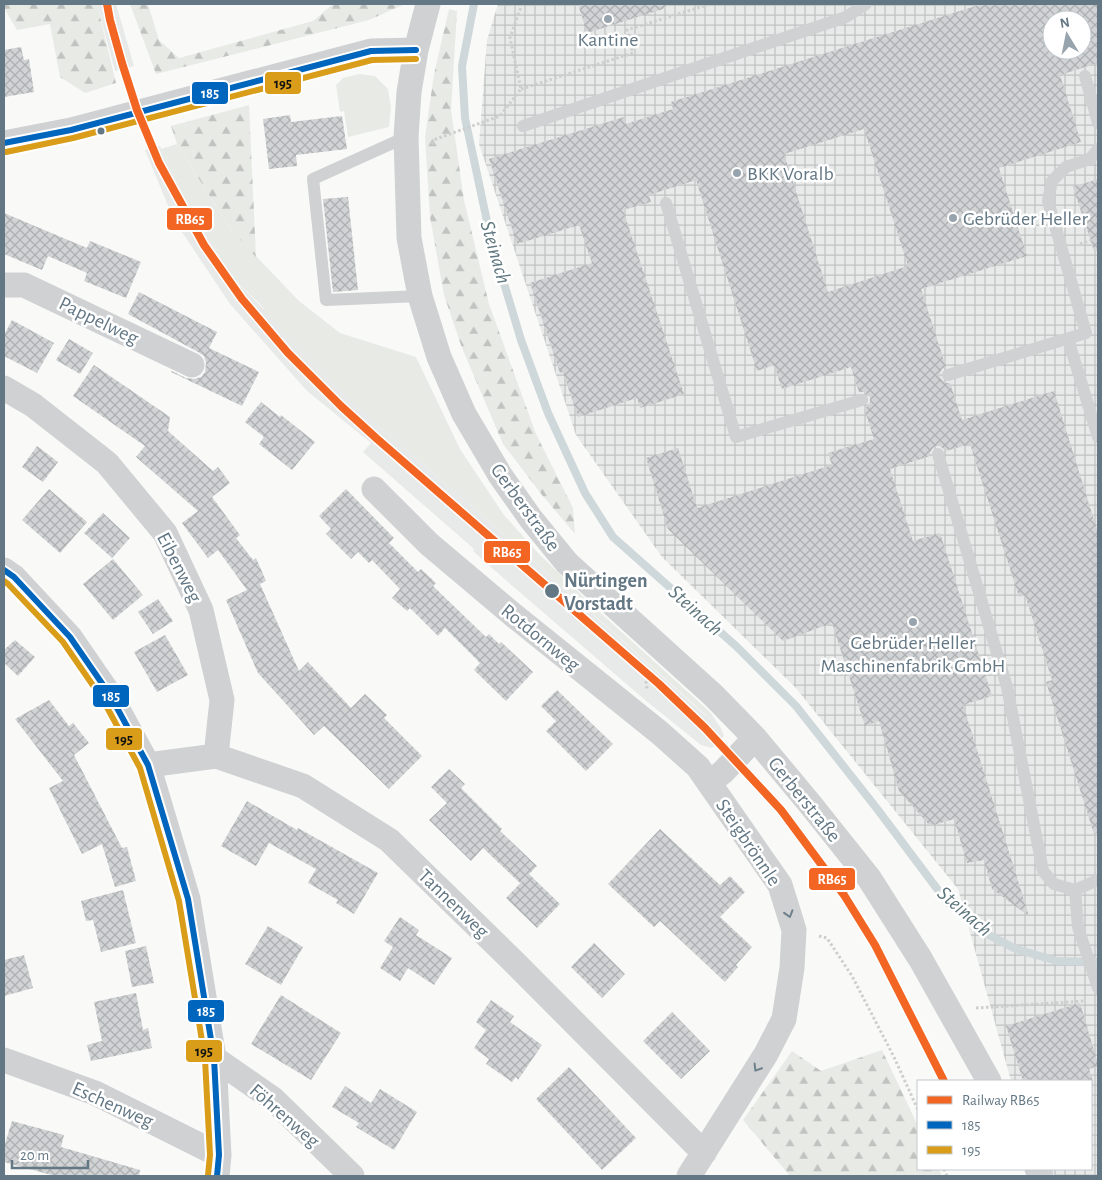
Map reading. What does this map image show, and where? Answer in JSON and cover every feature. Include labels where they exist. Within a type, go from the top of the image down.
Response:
[{"type":"street","name":"Gerberstraße","points":[[428,4],[416,50],[409,92],[406,137],[409,238],[420,296],[439,357],[464,414],[500,475],[531,519],[567,563],[713,695],[755,738],[869,878],[922,960],[988,1080]]},
{"type":"street","points":[[4,143],[71,130],[370,51],[416,50]]},
{"type":"street","name":"Pappelweg","points":[[4,285],[24,284],[192,365]]},
{"type":"street","name":"Eibenweg","points":[[4,388],[33,405],[107,462],[165,533],[201,610],[222,700],[216,756]]},
{"type":"street","name":"Rotdornweg","points":[[374,489],[429,544],[512,614],[660,733],[698,768],[709,783]]},
{"type":"street","points":[[4,570],[14,577],[70,637],[110,695],[148,765],[188,900],[214,1058],[218,1166]]},
{"type":"street","name":"Steigbrönnle","points":[[689,1176],[766,1054],[784,1019],[792,968],[794,930],[780,885],[709,783],[723,772],[755,738]]},
{"type":"street","name":"Tannenweg","points":[[148,765],[216,756],[303,786],[389,840],[520,967],[704,1152]]},
{"type":"street","name":"Föhrenweg","points":[[214,1058],[273,1099],[352,1176]]},
{"type":"street","name":"Eschenweg","points":[[4,1060],[95,1093],[218,1166]]},
{"type":"lane","points":[[523,126],[846,17],[866,4]]},
{"type":"lane","points":[[1085,76],[1098,123]]},
{"type":"lane","points":[[406,137],[313,179],[326,300],[420,296]]},
{"type":"lane","points":[[948,375],[1086,333],[1048,201],[1052,181],[1066,167],[1090,159],[1098,149]]},
{"type":"lane","points":[[666,203],[736,437],[862,400]]},
{"type":"lane","points":[[1068,339],[1098,437]]},
{"type":"lane","points":[[938,454],[1007,686],[1043,871],[1054,884],[1075,890],[1098,880]]},
{"type":"lane","points":[[1075,890],[1078,927],[1098,988]]},
{"type":"path","points":[[521,89],[510,38],[522,4]]},
{"type":"path","points":[[436,138],[500,116],[521,89],[633,53],[627,30],[710,4]]},
{"type":"path","points":[[794,930],[827,938],[852,976],[894,1056],[917,1108]]},
{"type":"path","points":[[952,1016],[971,1008],[1088,1001]]},
{"type":"shaded area","points":[[97,4],[116,4],[134,66],[115,71]]},
{"type":"shaded area","name":"Gebrüder Heller Maschinenfabrik GmbH","points":[[498,4],[1098,4],[1098,1176],[1055,1176],[1052,1170],[1092,1170],[1092,1080],[1011,1080],[958,889],[795,687],[662,557],[576,435],[479,144],[487,40]]},
{"type":"shaded area","points":[[160,146],[182,196],[231,276],[378,425],[489,521],[706,716],[710,712],[724,736],[712,748],[701,745],[645,700],[493,569],[473,551],[474,549],[363,452],[371,443],[307,391],[230,304],[174,220],[145,150]]},
{"type":"green space","points":[[4,4],[97,4],[116,83],[85,93],[60,77],[50,24],[17,30],[4,8]]},
{"type":"green space","points":[[130,4],[148,4],[159,40],[179,58],[313,21],[333,4],[405,4],[369,20],[156,74]]},
{"type":"green space","points":[[449,9],[457,11],[451,110],[464,200],[489,304],[536,434],[573,508],[575,534],[503,444],[462,348],[444,295],[430,217],[425,137],[434,74]]},
{"type":"green space","points":[[359,74],[375,76],[388,89],[391,107],[389,127],[348,137],[344,111],[340,112],[336,85],[343,78]]},
{"type":"green space","points":[[249,105],[256,257],[231,230],[177,144],[171,126]]},
{"type":"green space","points":[[177,144],[231,230],[299,301],[340,333],[416,357],[460,449],[504,515],[538,553],[594,607],[710,712],[707,716],[489,521],[378,425],[297,350],[260,304],[231,276],[182,196],[161,149]]},
{"type":"green space","points":[[882,1050],[917,1124],[917,1170],[939,1170],[942,1176],[790,1176],[743,1120],[792,1051],[821,1071]]},
{"type":"building","name":"Kantine","points":[[578,4],[665,4],[666,8],[587,33]]},
{"type":"building","points":[[982,4],[1098,4],[1098,63],[1060,75],[1081,142],[999,168],[1027,256],[921,289],[946,367],[942,369],[940,378],[946,383],[950,383],[962,420],[1054,391],[1098,533],[1098,833],[1094,834],[1046,682],[1052,680],[1025,595],[1019,597],[970,444],[946,451],[940,446],[935,446],[930,452],[930,456],[890,469],[913,541],[940,533],[992,696],[963,705],[1029,916],[992,889],[984,860],[967,863],[954,819],[930,826],[899,791],[879,721],[865,726],[832,623],[783,641],[668,529],[646,458],[678,448],[697,508],[832,465],[828,453],[874,439],[864,408],[868,406],[870,397],[864,392],[859,392],[851,367],[782,389],[774,365],[757,371],[696,180],[649,195],[651,202],[623,210],[684,394],[640,408],[637,398],[578,417],[563,372],[560,373],[530,283],[592,263],[579,225],[517,244],[489,159],[624,117],[626,124],[673,109],[671,102]],"holes":[[[864,129],[908,266],[828,292],[784,154]]]},
{"type":"building","points":[[21,47],[24,60],[29,59],[34,92],[4,97],[4,50]]},
{"type":"building","points":[[290,115],[291,122],[342,116],[347,149],[296,155],[297,166],[269,169],[263,119]]},
{"type":"building","points":[[1098,179],[1098,251],[1094,251],[1073,187]]},
{"type":"building","points":[[348,197],[358,290],[333,292],[323,199]]},
{"type":"building","points":[[4,213],[87,248],[90,241],[141,262],[126,298],[84,281],[87,273],[48,256],[42,270],[4,254]]},
{"type":"building","points":[[139,292],[217,332],[209,348],[259,372],[242,406],[171,372],[186,378],[194,379],[201,377],[205,372],[206,363],[204,356],[128,314]]},
{"type":"building","points":[[12,320],[54,343],[37,373],[4,356],[4,335]]},
{"type":"building","points":[[69,339],[93,353],[80,374],[56,360]]},
{"type":"building","points":[[94,365],[170,417],[168,431],[213,471],[218,467],[230,483],[212,497],[240,535],[236,538],[253,560],[256,558],[266,581],[260,584],[299,671],[308,662],[351,708],[365,694],[387,715],[384,718],[422,756],[389,789],[324,726],[314,735],[258,673],[226,600],[247,590],[218,550],[208,558],[182,523],[198,511],[136,457],[145,446],[73,396]]},
{"type":"building","points":[[261,402],[315,442],[292,470],[259,444],[264,437],[245,422]]},
{"type":"building","points":[[37,446],[58,462],[43,482],[22,467]]},
{"type":"building","points":[[49,489],[87,522],[60,553],[22,520]]},
{"type":"building","points":[[346,489],[394,538],[389,543],[418,572],[421,569],[436,583],[433,586],[486,637],[489,634],[499,644],[501,642],[533,672],[506,701],[474,670],[480,663],[445,628],[438,636],[410,608],[407,611],[392,598],[400,589],[372,560],[369,563],[358,552],[351,559],[326,534],[331,529],[319,516]]},
{"type":"building","points":[[103,513],[130,538],[112,558],[84,533]]},
{"type":"building","points":[[113,559],[143,595],[113,620],[83,584]]},
{"type":"building","points":[[158,599],[173,621],[153,634],[138,612]]},
{"type":"building","points":[[165,635],[188,675],[157,692],[134,652]]},
{"type":"building","points":[[15,640],[35,657],[18,676],[4,663],[4,650]]},
{"type":"building","points":[[557,690],[613,744],[586,771],[546,731],[556,721],[541,706]]},
{"type":"building","points":[[49,700],[69,726],[73,723],[89,743],[74,755],[122,848],[127,847],[136,881],[115,887],[102,844],[82,854],[49,788],[63,781],[15,719]]},
{"type":"building","points":[[449,769],[465,784],[461,788],[502,829],[500,831],[537,866],[520,883],[483,848],[471,861],[429,820],[447,803],[431,787]]},
{"type":"building","points":[[247,801],[378,873],[354,914],[336,903],[338,900],[308,883],[316,869],[269,843],[256,866],[221,846]]},
{"type":"building","points":[[660,829],[720,885],[730,876],[745,892],[720,917],[752,947],[736,965],[738,967],[725,982],[660,921],[654,927],[608,884]]},
{"type":"building","points":[[529,874],[560,904],[537,928],[506,898]]},
{"type":"building","points":[[123,890],[136,943],[101,952],[93,920],[86,921],[81,901]]},
{"type":"building","points":[[400,917],[419,930],[416,935],[452,958],[434,985],[408,968],[400,981],[380,968],[393,947],[384,941]]},
{"type":"building","points":[[268,926],[303,947],[281,985],[245,964]]},
{"type":"building","points":[[594,943],[625,974],[602,998],[571,967]]},
{"type":"building","points":[[146,946],[154,983],[132,987],[125,951]]},
{"type":"building","points":[[24,955],[33,988],[4,996],[4,960]]},
{"type":"building","points":[[136,993],[143,1030],[148,1028],[152,1048],[91,1061],[87,1045],[102,1041],[94,1002]]},
{"type":"building","points":[[281,995],[341,1033],[311,1080],[251,1044]]},
{"type":"building","points":[[491,1000],[514,1016],[510,1022],[542,1045],[518,1080],[516,1077],[512,1082],[486,1064],[489,1059],[474,1048],[486,1030],[476,1022]]},
{"type":"building","points":[[1080,1003],[1098,1064],[1098,1066],[1089,1069],[1093,1081],[1023,1080],[1006,1026]]},
{"type":"building","points":[[672,1012],[710,1051],[681,1079],[643,1041]]},
{"type":"building","points":[[569,1067],[636,1138],[602,1170],[536,1099]]},
{"type":"building","points":[[345,1086],[371,1103],[380,1089],[417,1112],[394,1150],[356,1127],[359,1123],[332,1107]]},
{"type":"building","points":[[12,1121],[64,1135],[61,1147],[140,1170],[139,1176],[55,1176],[4,1162],[4,1147]]},
{"type":"waterway","name":"Steinach","points":[[474,4],[462,66],[465,118],[491,240],[521,340],[548,413],[585,493],[613,537],[736,646],[796,706],[947,902],[983,932],[1016,949],[1057,961],[1098,962]]},
{"type":"rail line","name":"RB65","points":[[107,4],[122,63],[137,110],[159,163],[204,245],[242,299],[288,353],[341,406],[659,684],[705,728],[781,810],[844,895],[875,945],[943,1080]]},
{"type":"transit line","name":"185","points":[[4,143],[71,130],[371,51],[416,50]]},
{"type":"transit line","name":"195","points":[[6,152],[73,138],[372,60],[416,59]]},
{"type":"transit line","name":"185","points":[[4,570],[14,577],[70,637],[110,695],[148,765],[188,899],[214,1058],[219,1155],[217,1176]]},
{"type":"transit line","name":"195","points":[[4,581],[63,642],[103,700],[140,768],[179,901],[205,1059],[210,1155],[208,1175]]},
{"type":"place","name":"Kantine","points":[[608,19]]},
{"type":"place","name":"BKK Voralb","points":[[737,173]]},
{"type":"place","name":"Gebrüder Heller","points":[[953,218]]},
{"type":"place","name":"Nürtingen Vorstadt","points":[[552,591]]},
{"type":"place","name":"Gebrüder Heller Maschinenfabrik GmbH","points":[[913,622]]}]
